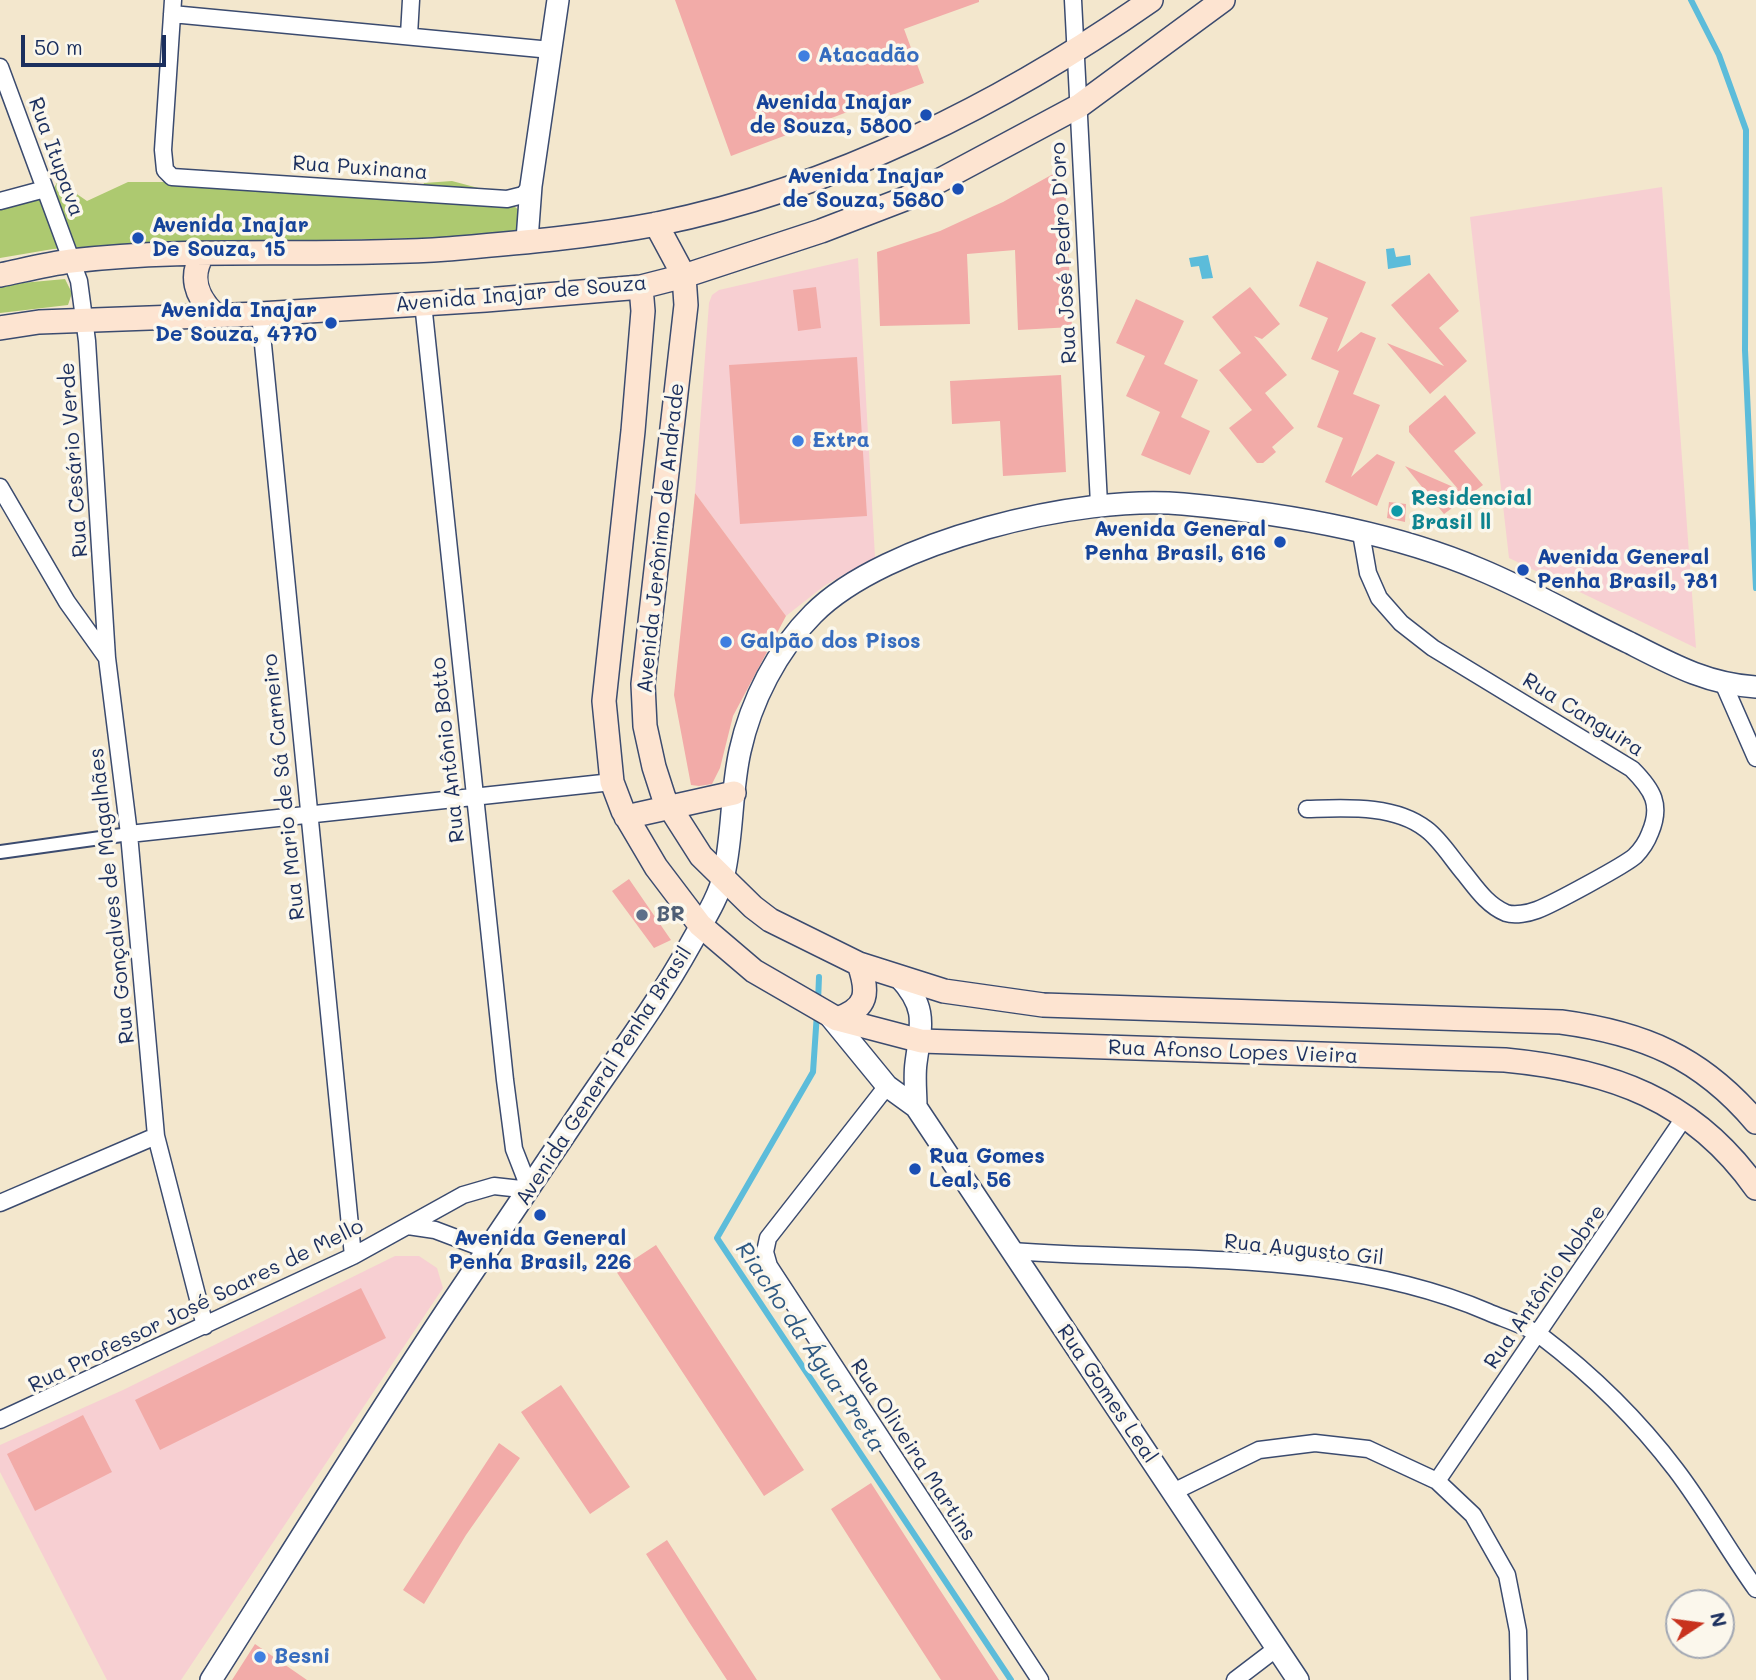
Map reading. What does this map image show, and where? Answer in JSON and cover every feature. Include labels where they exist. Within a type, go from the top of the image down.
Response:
[{"type":"main road","points":[[0,275],[71,261],[203,254],[446,249],[656,224],[808,180],[891,148],[1013,86],[1151,0]]},
{"type":"main road","name":"Avenida Inajar de Souza","points":[[0,328],[84,320],[214,313],[260,314],[641,287],[684,276],[821,231],[907,198],[1079,106],[1223,0]]},
{"type":"main road","name":"Avenida Jerônimo de Andrade","points":[[656,224],[684,276],[686,305],[643,684],[645,726],[654,767],[669,806],[701,856],[724,879]]},
{"type":"main road","points":[[203,254],[196,271],[195,285],[205,305],[214,313]]},
{"type":"main road","name":"Avenida Jerônimo de Andrade","points":[[641,287],[643,311],[637,391],[604,701],[612,782],[626,817],[656,867],[700,925]]},
{"type":"main road","points":[[619,555],[629,549],[641,548],[651,554],[656,565]]},
{"type":"main road","points":[[626,817],[734,793]]},
{"type":"main road","name":"Rua Afonso Lopes Vieira","points":[[724,879],[753,907],[789,932],[859,964],[944,991],[1043,1005],[1492,1019],[1599,1027],[1630,1034],[1664,1049],[1727,1090],[1756,1122]]},
{"type":"main road","name":"Rua Afonso Lopes Vieira","points":[[700,925],[754,971],[833,1016],[921,1041],[1545,1064],[1615,1080],[1686,1115],[1720,1145],[1756,1188]]},
{"type":"main road","points":[[833,1016],[853,1013],[861,1006],[866,990],[859,964]]},
{"type":"street","points":[[409,36],[411,0]]},
{"type":"street","points":[[527,240],[531,186],[558,0]]},
{"type":"street","name":"Rua José Pedro D'oro","points":[[1073,0],[1099,504]]},
{"type":"street","points":[[173,7],[409,36],[551,50]]},
{"type":"street","name":"Rua Puxinana","points":[[173,7],[163,150],[165,170],[172,177],[507,199],[523,195],[531,186]]},
{"type":"street","name":"Rua Itupava","points":[[0,67],[71,261]]},
{"type":"street","points":[[0,201],[45,189]]},
{"type":"street","name":"Rua Cesário Verde","points":[[71,261],[79,281],[84,320],[107,658]]},
{"type":"street","name":"Rua Antônio Botto","points":[[423,303],[473,798],[512,1136],[530,1190]]},
{"type":"street","name":"Rua Mario de Sá Carneiro","points":[[260,314],[353,1256]]},
{"type":"street","name":"Rua Gonçalves de Magalhães","points":[[0,487],[67,602],[107,658],[129,834],[156,1136],[205,1326]]},
{"type":"street","name":"Avenida General Penha Brasil","points":[[211,1680],[488,1250],[621,1055],[700,925],[724,879],[740,748],[769,672],[795,633],[819,607],[883,568],[964,533],[1099,504],[1180,503],[1362,533],[1475,567],[1683,670],[1724,685],[1756,687]]},
{"type":"street","name":"Rua Canguira","points":[[1307,809],[1364,810],[1396,814],[1413,821],[1427,829],[1484,898],[1507,914],[1537,910],[1634,857],[1648,839],[1657,818],[1657,801],[1650,787],[1632,769],[1433,648],[1401,623],[1379,598],[1368,573],[1362,533]]},
{"type":"street","points":[[1724,685],[1756,758]]},
{"type":"street","points":[[0,852],[129,834],[612,782]]},
{"type":"street","points":[[899,977],[917,1001],[923,1027],[916,1065],[916,1107]]},
{"type":"street","name":"Rua Gomes Leal","points":[[833,1016],[887,1086],[916,1107],[1298,1680]]},
{"type":"street","name":"Rua Oliveira Martins","points":[[887,1086],[768,1238],[765,1252],[777,1282],[1041,1680]]},
{"type":"street","name":"Rua Antônio Nobre","points":[[1437,1481],[1686,1115]]},
{"type":"street","points":[[0,1203],[156,1136]]},
{"type":"street","name":"Rua Professor José Soares de Mello","points":[[0,1420],[353,1256],[463,1195],[494,1186],[530,1190]]},
{"type":"street","points":[[408,1226],[435,1230],[488,1250]]},
{"type":"street","name":"Rua Augusto Gil","points":[[1012,1251],[1240,1262],[1363,1274],[1459,1301],[1538,1334],[1634,1420],[1676,1471],[1756,1589]]},
{"type":"street","points":[[1173,1492],[1259,1450],[1315,1443],[1368,1449],[1437,1481],[1473,1515],[1507,1575],[1518,1631],[1519,1680]]},
{"type":"street","points":[[1235,1680],[1277,1648]]},
{"type":"shaded area","points":[[1662,187],[1696,648],[1509,558],[1470,217]]},
{"type":"shaded area","points":[[858,258],[875,557],[824,586],[786,616],[695,493],[709,303],[712,295],[719,290]]},
{"type":"shaded area","points":[[395,1256],[419,1256],[437,1268],[443,1288],[181,1680],[107,1680],[0,1472],[0,1445],[123,1390]]},
{"type":"green space","points":[[58,181],[87,201],[128,182],[186,182],[414,201],[424,183],[452,181],[497,193],[524,214],[523,236],[125,244],[53,249],[0,258],[0,207],[51,193]]},
{"type":"green space","points":[[65,279],[72,293],[68,305],[0,313],[0,285]]},
{"type":"water","points":[[1394,248],[1396,257],[1410,255],[1411,265],[1388,269],[1386,249]]},
{"type":"water","points":[[1208,255],[1213,278],[1202,279],[1199,266],[1191,267],[1189,258]]},
{"type":"building","name":"Atacadão","points":[[675,0],[979,2],[904,29],[924,83],[731,156]]},
{"type":"building","points":[[1053,174],[1065,181],[1072,327],[1018,330],[1015,250],[967,254],[970,324],[880,326],[877,252],[940,231],[1003,202]]},
{"type":"building","points":[[1317,261],[1366,282],[1337,352],[1361,332],[1376,338],[1353,394],[1380,405],[1351,477],[1377,454],[1395,462],[1377,506],[1325,482],[1343,438],[1317,427],[1339,371],[1311,359],[1328,318],[1299,306]]},
{"type":"building","points":[[1429,273],[1459,311],[1439,328],[1467,361],[1430,394],[1387,343],[1444,366],[1391,305]]},
{"type":"building","points":[[816,287],[821,328],[798,331],[793,290]]},
{"type":"building","points":[[1250,287],[1280,324],[1262,339],[1254,336],[1287,375],[1265,393],[1294,428],[1272,447],[1276,452],[1263,463],[1257,463],[1229,428],[1252,410],[1219,370],[1241,353],[1212,317]]},
{"type":"building","points":[[1136,299],[1184,321],[1164,364],[1198,380],[1181,417],[1210,431],[1190,475],[1141,455],[1160,412],[1126,396],[1145,356],[1116,343]]},
{"type":"building","name":"Extra","points":[[857,357],[867,516],[740,524],[729,365]]},
{"type":"building","points":[[1061,375],[1066,472],[1003,476],[1000,421],[952,424],[950,381]]},
{"type":"building","points":[[1445,395],[1476,433],[1454,451],[1483,485],[1444,514],[1405,466],[1458,489],[1409,432],[1409,426]]},
{"type":"building","name":"Galpão dos Pisos","points":[[695,493],[786,616],[733,716],[720,768],[712,784],[699,786],[691,785],[674,695]]},
{"type":"building","name":"Residencial Brasil ll","points":[[1389,502],[1406,504],[1405,522],[1387,518]]},
{"type":"building","name":"BR","points":[[629,879],[671,940],[654,948],[612,891]]},
{"type":"building","points":[[656,1245],[804,1470],[764,1496],[616,1271]]},
{"type":"building","points":[[361,1288],[386,1338],[160,1450],[135,1400]]},
{"type":"building","points":[[561,1385],[630,1487],[590,1514],[521,1412]]},
{"type":"building","points":[[83,1415],[112,1472],[35,1511],[7,1454]]},
{"type":"building","points":[[499,1443],[520,1458],[466,1535],[424,1604],[403,1590]]},
{"type":"building","points":[[871,1483],[999,1680],[941,1680],[831,1509]]},
{"type":"building","points":[[667,1540],[757,1680],[727,1680],[689,1622],[646,1554]]},
{"type":"building","name":"Besni","points":[[255,1644],[307,1680],[232,1680]]},
{"type":"waterway","points":[[1691,0],[1719,55],[1746,130],[1745,350],[1756,588]]},
{"type":"waterway","name":"Riacho da Água Preta","points":[[818,1002],[819,977]]},
{"type":"waterway","name":"Riacho da Água Preta","points":[[817,1013],[813,1072],[717,1238],[1011,1680]]},
{"type":"place","name":"Atacadão","points":[[804,56]]},
{"type":"place","name":"Avenida Inajar de Souza, 5800","points":[[926,115]]},
{"type":"place","name":"Avenida Inajar de Souza, 5680","points":[[958,189]]},
{"type":"place","name":"Avenida Inajar De Souza, 15","points":[[138,238]]},
{"type":"place","name":"Avenida Inajar De Souza, 4770","points":[[331,323]]},
{"type":"place","name":"Extra","points":[[798,441]]},
{"type":"place","name":"Residencial Brasil ll","points":[[1397,511]]},
{"type":"place","name":"Avenida General Penha Brasil, 616","points":[[1280,542]]},
{"type":"place","name":"Avenida General Penha Brasil, 781","points":[[1523,570]]},
{"type":"place","name":"Galpão dos Pisos","points":[[726,642]]},
{"type":"place","name":"BR","points":[[642,915]]},
{"type":"place","name":"Rua Gomes Leal, 56","points":[[915,1169]]},
{"type":"place","name":"Avenida General Penha Brasil, 226","points":[[540,1215]]},
{"type":"place","name":"Besni","points":[[260,1657]]}]
